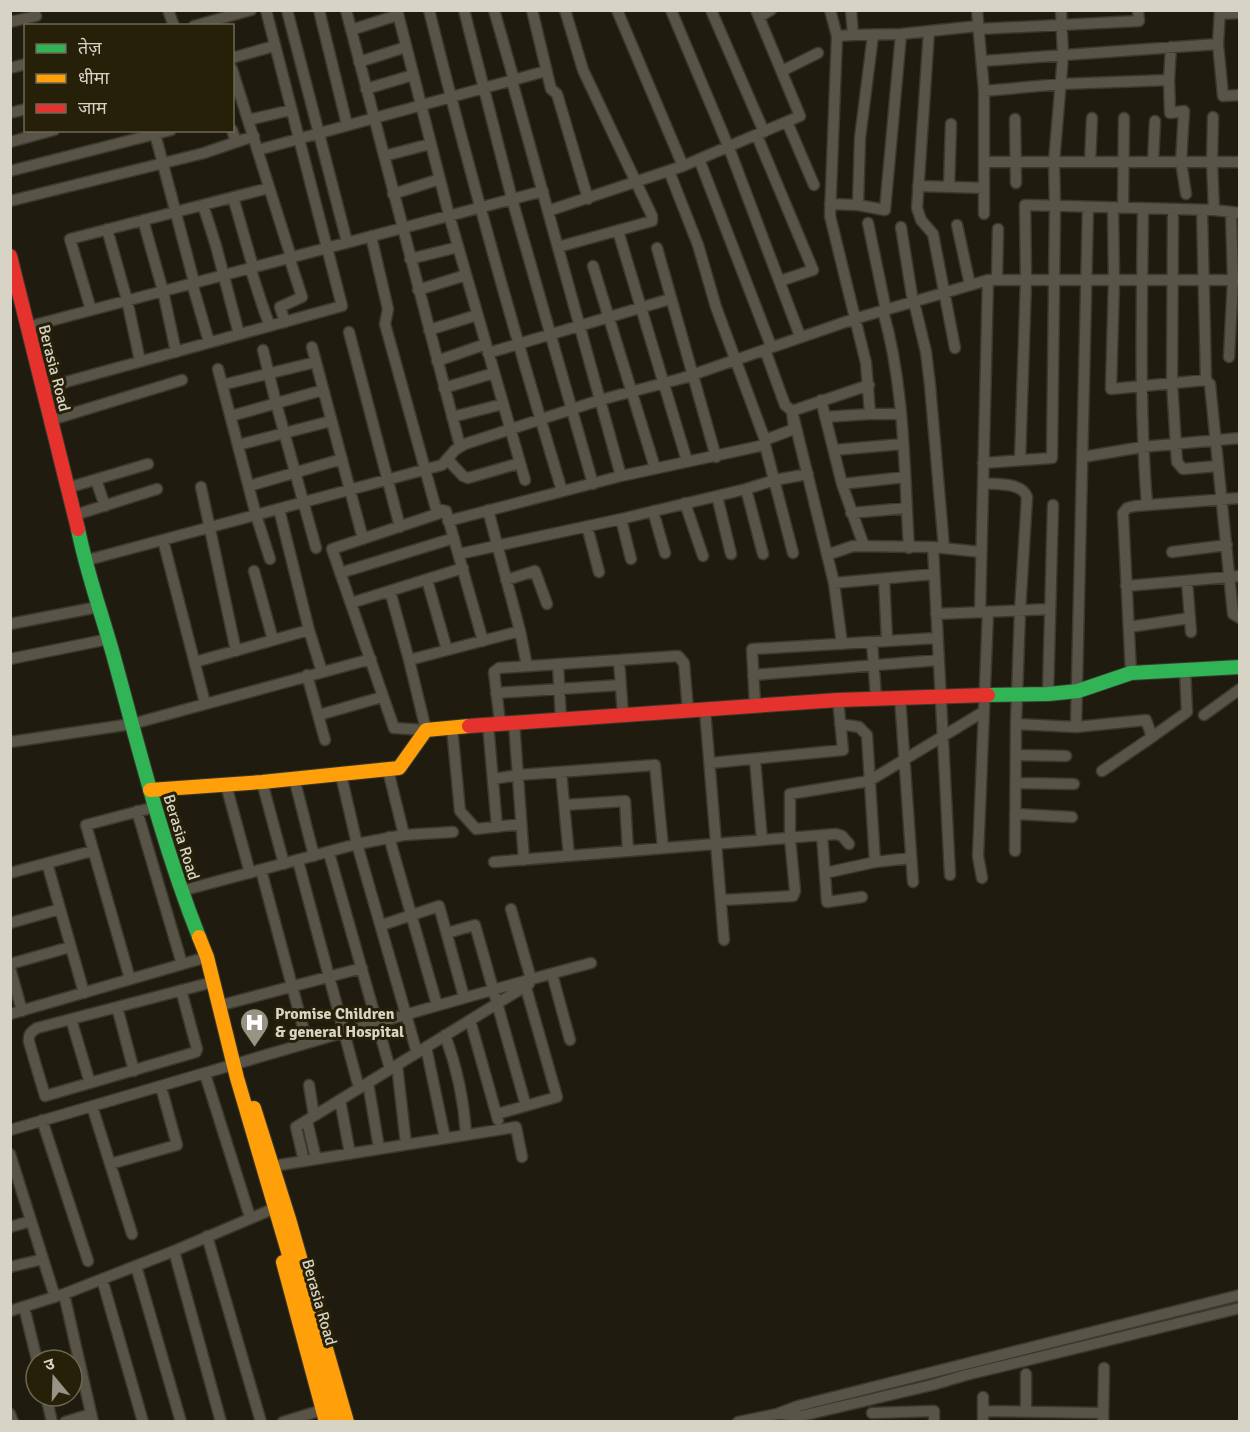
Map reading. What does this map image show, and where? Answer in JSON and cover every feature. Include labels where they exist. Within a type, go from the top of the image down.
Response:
[{"type":"street","points":[[44,388],[342,306],[297,138],[266,10]]},
{"type":"street","points":[[287,10],[347,242]]},
{"type":"street","points":[[319,10],[347,125]]},
{"type":"street","points":[[346,10],[460,446]]},
{"type":"street","points":[[429,10],[450,97],[540,421],[562,491]]},
{"type":"street","points":[[464,10],[512,199],[593,484]]},
{"type":"street","points":[[494,10],[621,476]]},
{"type":"street","points":[[532,10],[551,89],[557,94],[588,199]]},
{"type":"street","points":[[558,247],[652,221],[638,183],[583,70],[565,10]]},
{"type":"street","points":[[617,10],[683,166]]},
{"type":"street","points":[[671,10],[729,147],[800,336]]},
{"type":"street","points":[[711,10],[813,270],[780,281]]},
{"type":"street","points":[[548,211],[638,183],[800,116],[758,14],[771,10]]},
{"type":"street","points":[[830,10],[837,36],[830,216],[866,363],[870,414]]},
{"type":"street","points":[[850,10],[853,35]]},
{"type":"street","points":[[977,10],[984,91],[984,214]]},
{"type":"street","points":[[983,463],[1052,458],[1054,162],[1063,56],[1061,10]]},
{"type":"street","points":[[837,36],[1139,21],[1138,10]]},
{"type":"street","points":[[200,24],[248,11]]},
{"type":"street","points":[[1239,13],[1220,12],[1218,44],[1223,96],[1239,95]]},
{"type":"street","points":[[351,30],[397,13],[449,215],[525,480]]},
{"type":"street","points":[[10,22],[38,17]]},
{"type":"street","points":[[928,31],[918,214],[933,234],[955,348]]},
{"type":"street","points":[[830,204],[858,205],[885,210],[901,34]]},
{"type":"street","points":[[858,205],[860,138],[873,35]]},
{"type":"street","points":[[982,61],[1218,44]]},
{"type":"street","points":[[234,57],[274,46]]},
{"type":"street","points":[[359,62],[406,47]]},
{"type":"street","points":[[1171,47],[1170,112],[1184,111],[1181,162],[1186,194]]},
{"type":"street","points":[[782,71],[818,53]]},
{"type":"street","points":[[258,150],[546,71]]},
{"type":"street","points":[[234,75],[302,297],[280,308],[285,322]]},
{"type":"street","points":[[366,89],[413,75]]},
{"type":"street","points":[[984,91],[1061,84],[1169,80]]},
{"type":"street","points":[[248,120],[291,110]]},
{"type":"street","points":[[1213,117],[1214,210]]},
{"type":"street","points":[[1090,162],[1092,118]]},
{"type":"street","points":[[1124,118],[1124,162],[1118,208],[1114,280],[1111,388],[1206,380]]},
{"type":"street","points":[[1016,119],[1016,183]]},
{"type":"street","points":[[1153,162],[1155,120]]},
{"type":"street","points":[[787,122],[814,184]]},
{"type":"street","points":[[949,187],[951,124]]},
{"type":"street","points":[[10,142],[47,132]]},
{"type":"street","points":[[233,132],[236,142]]},
{"type":"street","points":[[10,171],[154,133],[209,342]]},
{"type":"street","points":[[10,201],[204,153],[254,136]]},
{"type":"street","points":[[384,156],[430,144]]},
{"type":"street","points":[[699,159],[768,348],[785,405],[792,411],[834,583],[842,644]]},
{"type":"street","points":[[984,162],[1239,162]]},
{"type":"street","points":[[669,171],[698,245],[706,278],[765,443],[793,553]]},
{"type":"street","points":[[393,194],[440,179]]},
{"type":"street","points":[[918,186],[984,188]]},
{"type":"street","points":[[91,310],[70,239],[269,188]]},
{"type":"street","points":[[27,327],[543,191]]},
{"type":"street","points":[[233,197],[259,301],[270,326]]},
{"type":"street","points":[[203,204],[238,334]]},
{"type":"street","points":[[1020,460],[1026,280],[1025,205],[1202,212],[1214,210],[1235,213],[1236,280],[1229,357]]},
{"type":"street","points":[[1076,727],[1088,207]]},
{"type":"street","points":[[1143,209],[1141,386],[1142,447],[1147,505]]},
{"type":"street","points":[[1173,210],[1172,383],[1178,462],[1184,469],[1218,466]]},
{"type":"street","points":[[1202,212],[1206,380],[1210,384],[1227,545],[1235,576],[1233,614],[1239,618]]},
{"type":"street","points":[[144,220],[176,352]]},
{"type":"street","points":[[868,223],[893,345],[901,414],[909,548]]},
{"type":"street","points":[[957,225],[970,285]]},
{"type":"street","points":[[901,227],[914,302],[926,352],[944,548]]},
{"type":"street","points":[[107,229],[127,300],[140,362]]},
{"type":"street","points":[[982,878],[978,856],[984,695],[981,552],[983,463],[998,229]]},
{"type":"street","points":[[618,231],[687,461]]},
{"type":"street","points":[[371,236],[388,309],[385,324],[436,509],[447,516],[483,641]]},
{"type":"street","points":[[410,259],[458,247]]},
{"type":"street","points":[[657,248],[716,457]]},
{"type":"street","name":"Berasia Road","points":[[10,256],[75,514],[84,561],[109,639],[154,807],[181,891],[207,957],[243,1100],[338,1422]]},
{"type":"street","points":[[593,266],[655,468]]},
{"type":"street","points":[[418,290],[466,276]]},
{"type":"street","points":[[84,561],[442,465],[460,446],[510,429],[736,360],[854,319],[993,279],[1236,280]]},
{"type":"street","points":[[437,361],[487,348],[519,344],[670,299]]},
{"type":"street","points":[[429,330],[477,315]]},
{"type":"street","points":[[349,332],[400,527]]},
{"type":"street","points":[[312,347],[363,539]]},
{"type":"street","points":[[264,350],[294,473],[316,548]]},
{"type":"street","points":[[222,385],[316,362]]},
{"type":"street","points":[[218,369],[256,515],[270,559]]},
{"type":"street","points":[[444,388],[494,373]]},
{"type":"street","points":[[51,420],[183,380]]},
{"type":"street","points":[[792,411],[868,385]]},
{"type":"street","points":[[231,416],[323,390]]},
{"type":"street","points":[[821,400],[842,484],[864,546]]},
{"type":"street","points":[[452,417],[503,404]]},
{"type":"street","points":[[792,411],[794,429],[765,443],[716,457],[655,468],[488,510],[447,516],[400,527],[332,549],[393,728],[426,730],[876,698],[1048,694],[1078,691],[1131,673],[1239,667]]},
{"type":"street","points":[[825,417],[901,414]]},
{"type":"street","points":[[238,445],[332,421]]},
{"type":"street","points":[[1083,457],[1142,447],[1239,438]]},
{"type":"street","points":[[834,450],[903,444]]},
{"type":"street","points":[[249,486],[342,459]]},
{"type":"street","points":[[447,459],[463,476],[468,478],[520,463]]},
{"type":"street","points":[[67,488],[148,464]]},
{"type":"street","points":[[459,554],[496,544],[621,519],[775,480],[808,474]]},
{"type":"street","points":[[842,484],[905,477]]},
{"type":"street","points":[[96,480],[105,506]]},
{"type":"street","points":[[983,483],[1019,488],[1025,492],[1027,497],[1016,724],[1015,851]]},
{"type":"street","points":[[201,487],[236,651]]},
{"type":"street","points":[[75,514],[157,489]]},
{"type":"street","points":[[746,489],[763,555]]},
{"type":"street","points":[[717,496],[730,554]]},
{"type":"street","points":[[1131,673],[1123,513],[1127,508],[1147,505],[1239,498]]},
{"type":"street","points":[[686,503],[704,556]]},
{"type":"street","points":[[1048,694],[1053,505]]},
{"type":"street","points":[[851,513],[907,508]]},
{"type":"street","points":[[279,509],[309,630],[322,672]]},
{"type":"street","points":[[488,510],[527,666]]},
{"type":"street","points":[[653,511],[665,553]]},
{"type":"street","points":[[621,519],[631,560]]},
{"type":"street","points":[[587,526],[599,572]]},
{"type":"street","points":[[340,573],[454,538]]},
{"type":"street","points":[[163,540],[205,703]]},
{"type":"street","points":[[1172,552],[1227,545]]},
{"type":"street","points":[[827,555],[853,546],[933,547],[981,552]]},
{"type":"street","points":[[933,547],[950,875]]},
{"type":"street","points":[[351,603],[463,568]]},
{"type":"street","points":[[506,580],[536,571],[547,604]]},
{"type":"street","points":[[254,572],[273,640]]},
{"type":"street","points":[[834,583],[934,574]]},
{"type":"street","points":[[1126,586],[1235,576]]},
{"type":"street","points":[[884,579],[887,640]]},
{"type":"street","points":[[427,580],[447,650]]},
{"type":"street","points":[[1187,581],[1191,632]]},
{"type":"street","points":[[150,790],[262,782],[399,768],[426,730],[390,591]]},
{"type":"street","points":[[10,624],[98,606]]},
{"type":"street","points":[[936,614],[1050,609]]},
{"type":"street","points":[[1129,627],[1190,618]]},
{"type":"street","points":[[195,662],[309,630]]},
{"type":"street","points":[[409,660],[520,631]]},
{"type":"street","points":[[755,705],[752,649],[938,638]]},
{"type":"street","points":[[10,659],[109,639]]},
{"type":"street","points":[[872,642],[876,698]]},
{"type":"street","points":[[524,860],[518,775],[501,723],[495,669],[678,656],[684,663],[688,710]]},
{"type":"street","points":[[10,742],[132,724],[371,659]]},
{"type":"street","points":[[619,660],[623,716]]},
{"type":"street","points":[[753,675],[939,660]]},
{"type":"street","points":[[558,664],[561,720]]},
{"type":"street","points":[[1102,771],[1186,712],[1185,670]]},
{"type":"street","points":[[308,675],[325,740]]},
{"type":"street","points":[[496,693],[621,685]]},
{"type":"street","points":[[1204,715],[1239,689]]},
{"type":"street","points":[[319,715],[382,697]]},
{"type":"street","points":[[900,697],[913,882]]},
{"type":"street","points":[[710,763],[843,750],[838,700]]},
{"type":"street","points":[[705,710],[724,939]]},
{"type":"street","points":[[722,900],[793,896],[795,891],[790,838],[790,794],[869,781],[982,712]]},
{"type":"street","points":[[1016,724],[1076,727],[1146,720],[1152,737]]},
{"type":"street","points":[[497,827],[493,779],[501,723]]},
{"type":"street","points":[[840,724],[859,727],[867,735],[875,862]]},
{"type":"street","points":[[452,728],[462,815],[476,829],[521,824]]},
{"type":"street","points":[[1017,755],[1066,756]]},
{"type":"street","points":[[755,760],[762,840]]},
{"type":"street","points":[[493,779],[518,775],[655,765],[663,848]]},
{"type":"street","points":[[388,770],[404,835]]},
{"type":"street","points":[[561,772],[569,856]]},
{"type":"street","points":[[340,775],[357,844],[407,1013],[421,1050],[445,1138]]},
{"type":"street","points":[[294,778],[314,856]]},
{"type":"street","points":[[262,782],[284,864]]},
{"type":"street","points":[[1016,783],[1074,784]]},
{"type":"street","points":[[226,784],[256,872],[308,1042]]},
{"type":"street","points":[[564,805],[625,801],[628,851]]},
{"type":"street","points":[[130,979],[86,825],[154,807]]},
{"type":"street","points":[[137,811],[182,964]]},
{"type":"street","points":[[1015,814],[1072,817]]},
{"type":"street","points":[[181,891],[389,837],[453,832]]},
{"type":"street","points":[[494,862],[836,834],[842,836],[849,844]]},
{"type":"street","points":[[822,835],[827,902],[862,897]]},
{"type":"street","points":[[389,837],[437,1005]]},
{"type":"street","points":[[10,873],[92,851]]},
{"type":"street","points":[[329,853],[377,1021],[394,1067],[406,1144]]},
{"type":"street","points":[[825,873],[875,862],[910,858]]},
{"type":"street","points":[[298,861],[345,1030],[364,1085],[379,1148]]},
{"type":"street","points":[[47,863],[84,993]]},
{"type":"street","points":[[382,925],[439,906],[464,998]]},
{"type":"street","points":[[10,922],[60,909]]},
{"type":"street","points":[[497,1114],[557,1097],[511,909]]},
{"type":"street","points":[[447,933],[475,925],[526,1106]]},
{"type":"street","points":[[22,1011],[10,966],[70,947]]},
{"type":"street","points":[[10,1014],[207,957]]},
{"type":"street","points":[[10,1130],[205,1074],[236,1072],[308,1042],[345,1030],[591,963]]},
{"type":"street","points":[[218,1006],[362,968]]},
{"type":"street","points":[[552,974],[570,1040]]},
{"type":"street","points":[[304,1161],[296,1127],[530,981]]},
{"type":"street","points":[[182,990],[196,1052],[48,1096],[42,1093],[28,1036],[37,1028],[71,1019],[182,990],[213,982]]},
{"type":"street","points":[[117,1007],[134,1071]]},
{"type":"street","points":[[71,1019],[90,1083]]},
{"type":"street","points":[[470,1020],[500,1129]]},
{"type":"street","points":[[445,1035],[461,1086],[466,1135]]},
{"type":"street","points":[[236,1072],[249,1093],[273,1166],[347,1422]]},
{"type":"street","points":[[236,1072],[234,1097],[324,1416],[284,1422]]},
{"type":"street","points":[[205,1074],[250,1217]]},
{"type":"street","points":[[309,1084],[310,1118],[316,1159]]},
{"type":"street","points":[[110,1164],[177,1145],[160,1087]]},
{"type":"street","points":[[340,1100],[350,1154]]},
{"type":"street","points":[[92,1106],[132,1234]]},
{"type":"street","points":[[42,1120],[88,1261]]},
{"type":"street","points":[[273,1166],[516,1127],[522,1157]]},
{"type":"street","points":[[10,1154],[14,1177],[43,1259],[59,1296],[92,1418],[65,1422]]},
{"type":"street","points":[[10,1311],[102,1280],[268,1211]]},
{"type":"street","points":[[10,1227],[31,1221]]},
{"type":"street","points":[[207,1236],[261,1422]]},
{"type":"street","points":[[174,1251],[221,1422]]},
{"type":"street","points":[[10,1267],[43,1259]]},
{"type":"street","points":[[136,1266],[181,1422]]},
{"type":"street","points":[[102,1280],[143,1422]]},
{"type":"street","points":[[738,1422],[777,1414],[798,1406],[1239,1295]]},
{"type":"street","points":[[24,1307],[34,1348]]},
{"type":"street","points":[[777,1414],[801,1416],[1239,1308]]},
{"type":"street","points":[[982,1359],[983,1371]]},
{"type":"street","points":[[983,1397],[983,1416],[1026,1411],[1103,1417],[1104,1368]]},
{"type":"street","points":[[1026,1374],[1026,1411]]},
{"type":"street","points":[[872,1413],[934,1411],[934,1422]]},
{"type":"street","points":[[10,1414],[13,1422]]},
{"type":"traffic: fast","points":[[78,529],[154,802],[186,904],[199,937]]},
{"type":"traffic: fast","points":[[988,695],[1078,691],[1131,673],[1240,667]]},
{"type":"traffic: slow","points":[[150,790],[262,782],[399,768],[426,730],[469,726]]},
{"type":"traffic: slow","points":[[199,937],[207,957],[237,1078],[338,1422]]},
{"type":"traffic: slow","points":[[254,1108],[289,1219],[347,1422]]},
{"type":"traffic: slow","points":[[283,1262],[326,1422]]},
{"type":"traffic: jam","points":[[10,256],[78,529]]},
{"type":"traffic: jam","points":[[469,726],[838,700],[988,695]]},
{"type":"place","name":"Promise Children & general Hospital","points":[[254,1048]]}]
